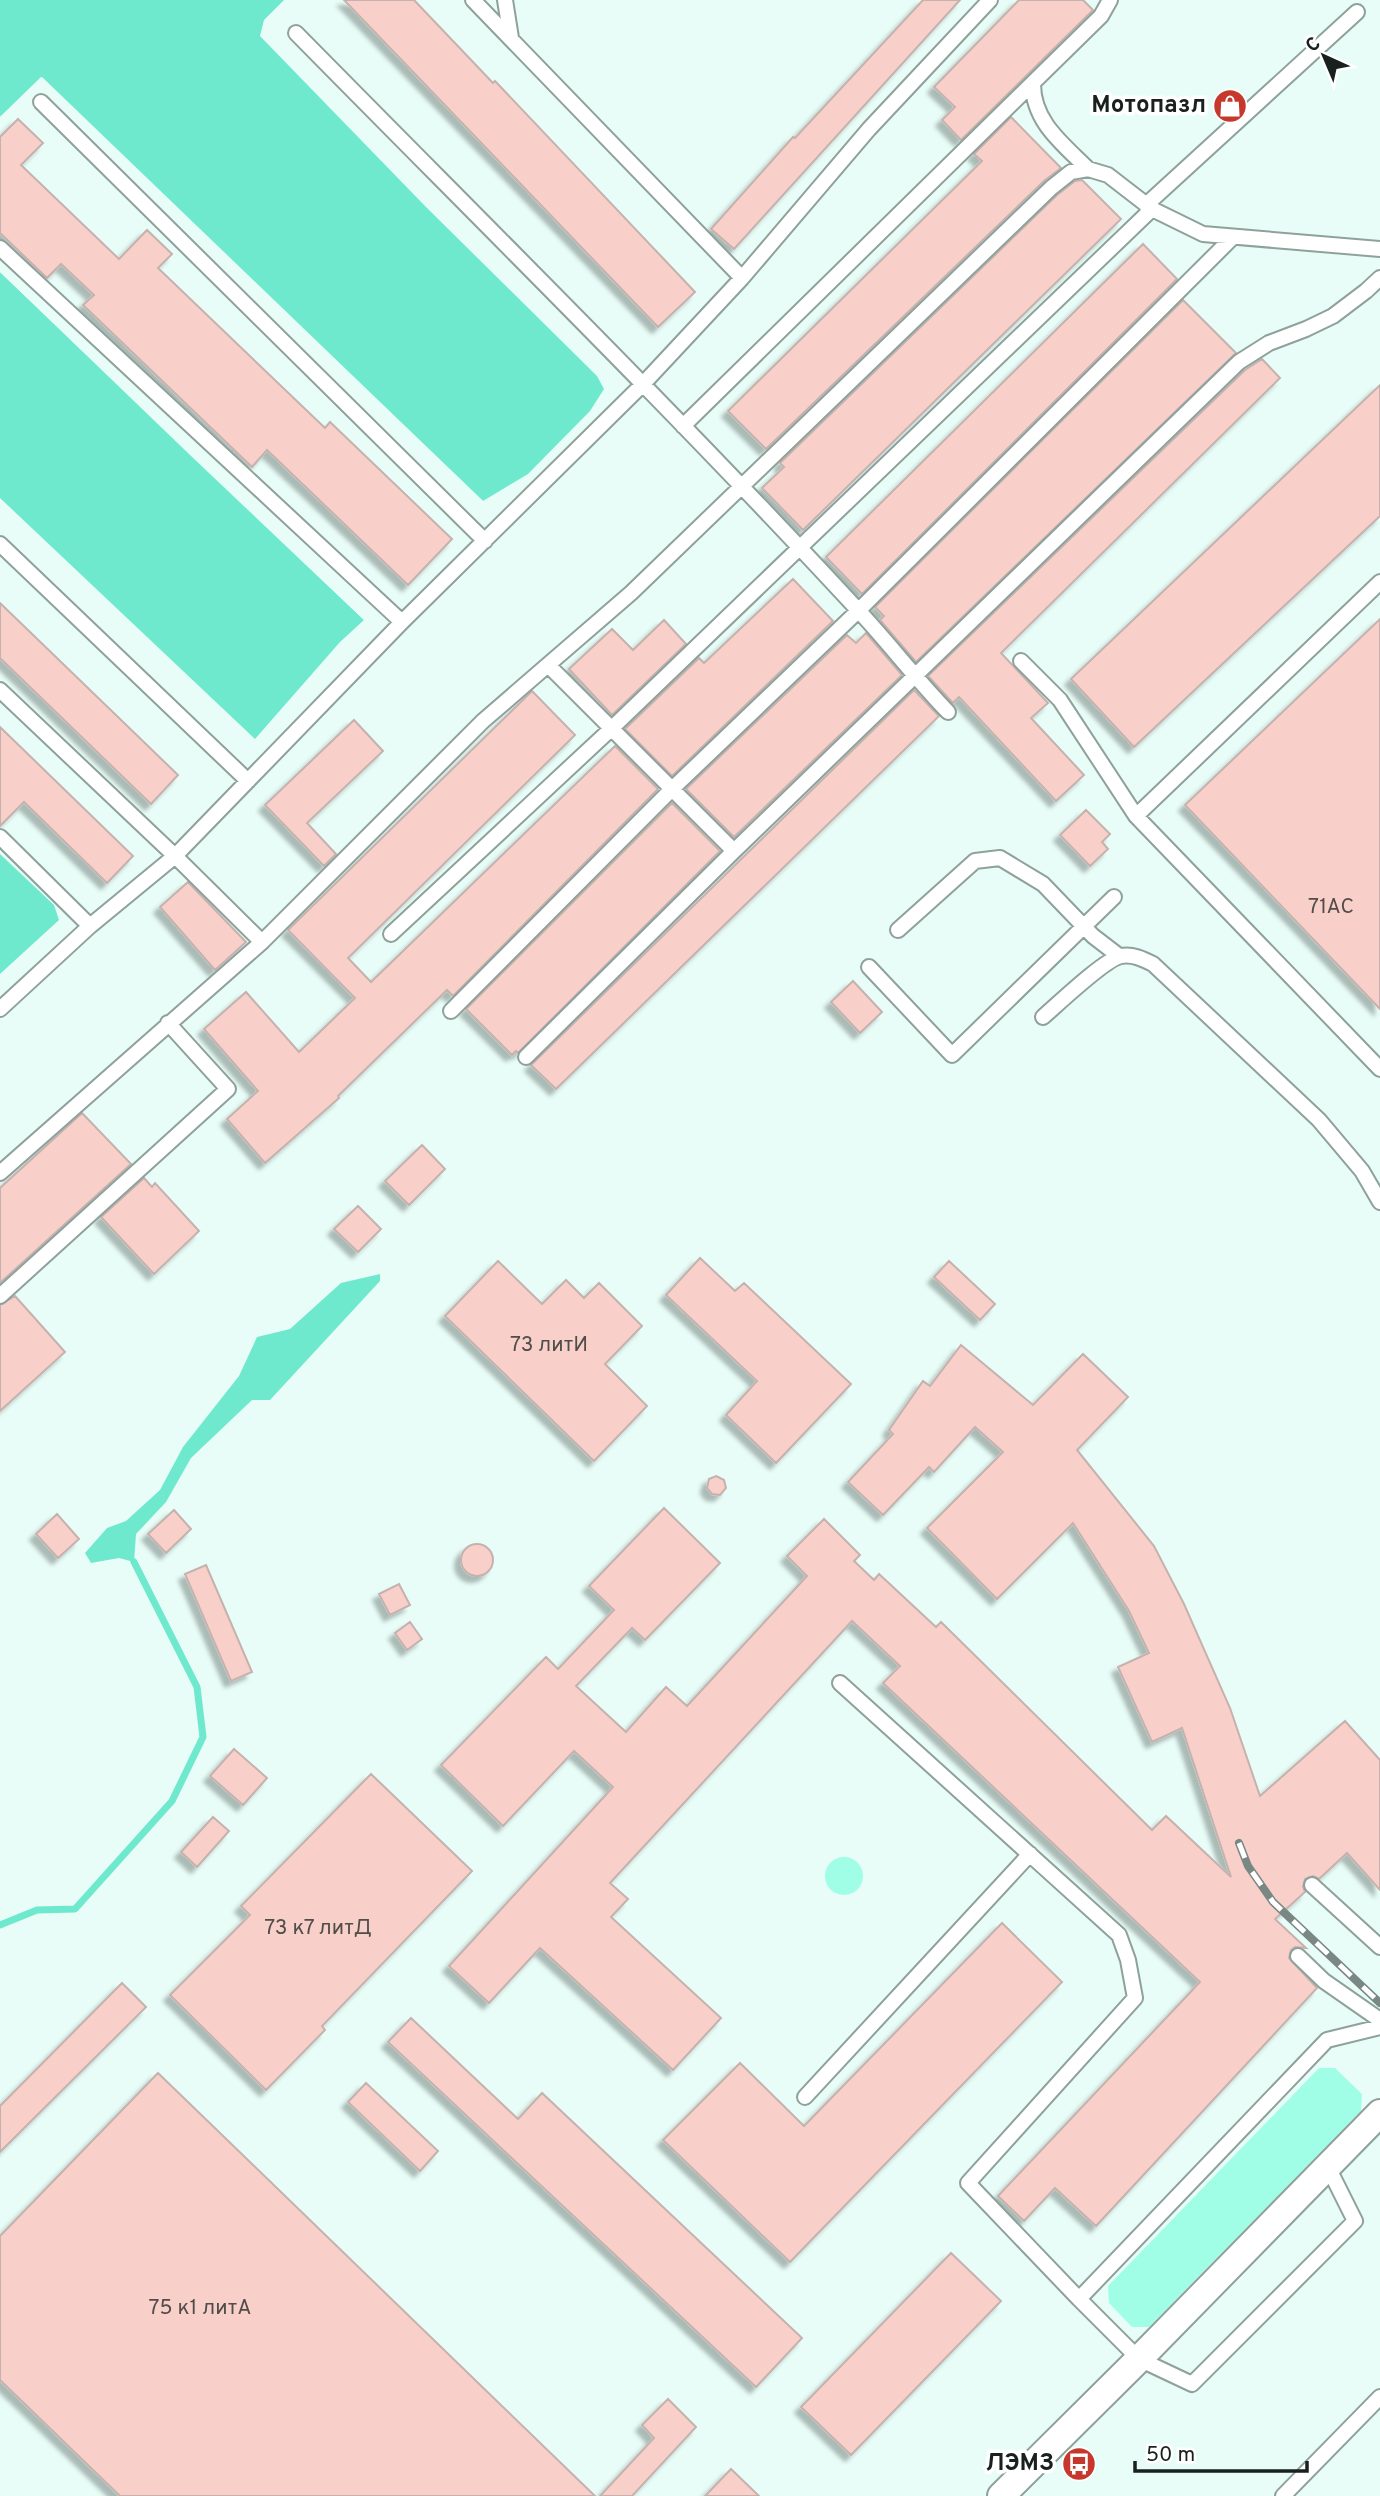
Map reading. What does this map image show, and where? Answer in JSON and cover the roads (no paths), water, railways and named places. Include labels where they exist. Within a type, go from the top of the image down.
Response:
[{"type":"street","points":[[1001,2496],[1380,2113]]},
{"type":"lane","points":[[472,0],[511,37],[742,278]]},
{"type":"lane","points":[[505,0],[511,37]]},
{"type":"lane","points":[[0,1009],[90,926],[175,856],[402,622],[643,384],[742,278],[869,129],[990,0]]},
{"type":"lane","points":[[682,426],[1033,84],[1101,16],[1110,0]]},
{"type":"lane","points":[[390,934],[612,728],[1149,207],[1357,12]]},
{"type":"lane","points":[[296,33],[643,384],[859,610],[914,677],[948,712]]},
{"type":"lane","points":[[1033,84],[1033,97],[1039,116],[1056,138],[1088,169]]},
{"type":"lane","points":[[41,102],[485,541]]},
{"type":"lane","points":[[0,1173],[262,942],[483,721],[631,593],[1051,188],[1071,172],[1088,169],[1108,175],[1149,207],[1203,234],[1380,249]]},
{"type":"lane","points":[[451,1011],[672,789],[859,610],[1233,237]]},
{"type":"lane","points":[[0,248],[402,622]]},
{"type":"lane","points":[[526,1057],[734,851],[1239,362],[1269,343],[1333,316],[1380,278]]},
{"type":"lane","points":[[0,544],[248,782]]},
{"type":"lane","points":[[1136,816],[1380,583]]},
{"type":"lane","points":[[1021,661],[1060,700],[1136,816],[1380,1069]]},
{"type":"lane","points":[[549,666],[734,851]]},
{"type":"lane","points":[[0,690],[262,942]]},
{"type":"lane","points":[[0,837],[90,926]]},
{"type":"lane","points":[[898,930],[975,861],[1000,858],[1043,884],[1084,927],[1119,956]]},
{"type":"lane","points":[[869,967],[952,1055],[1114,897]]},
{"type":"lane","points":[[1043,1017],[1119,956],[1136,956],[1153,964],[1201,1007],[1343,1146],[1373,1187],[1380,1202]]},
{"type":"lane","points":[[0,1296],[228,1089],[168,1023]]},
{"type":"lane","points":[[840,1683],[1119,1936],[1128,1960],[1135,1998],[968,2183],[1139,2359],[1192,2384],[1355,2221],[1328,2166]]},
{"type":"lane","points":[[804,2097],[1030,1854]]},
{"type":"lane","points":[[1312,1885],[1380,1947]]},
{"type":"lane","points":[[1298,1956],[1324,1981],[1380,2021]]},
{"type":"lane","points":[[1079,2299],[1328,2040],[1380,2027]]},
{"type":"lane","points":[[1283,2496],[1380,2397]]},
{"type":"waterway","points":[[0,1925],[37,1910],[75,1909],[172,1801],[203,1737],[197,1687],[134,1562]]},
{"type":"railway","points":[[1239,1843],[1248,1866],[1273,1902],[1380,2003]]},
{"type":"place","name":"Мотопазл","points":[[1230,106]]},
{"type":"place","name":"ЛЭМЗ","points":[[1079,2464]]}]
